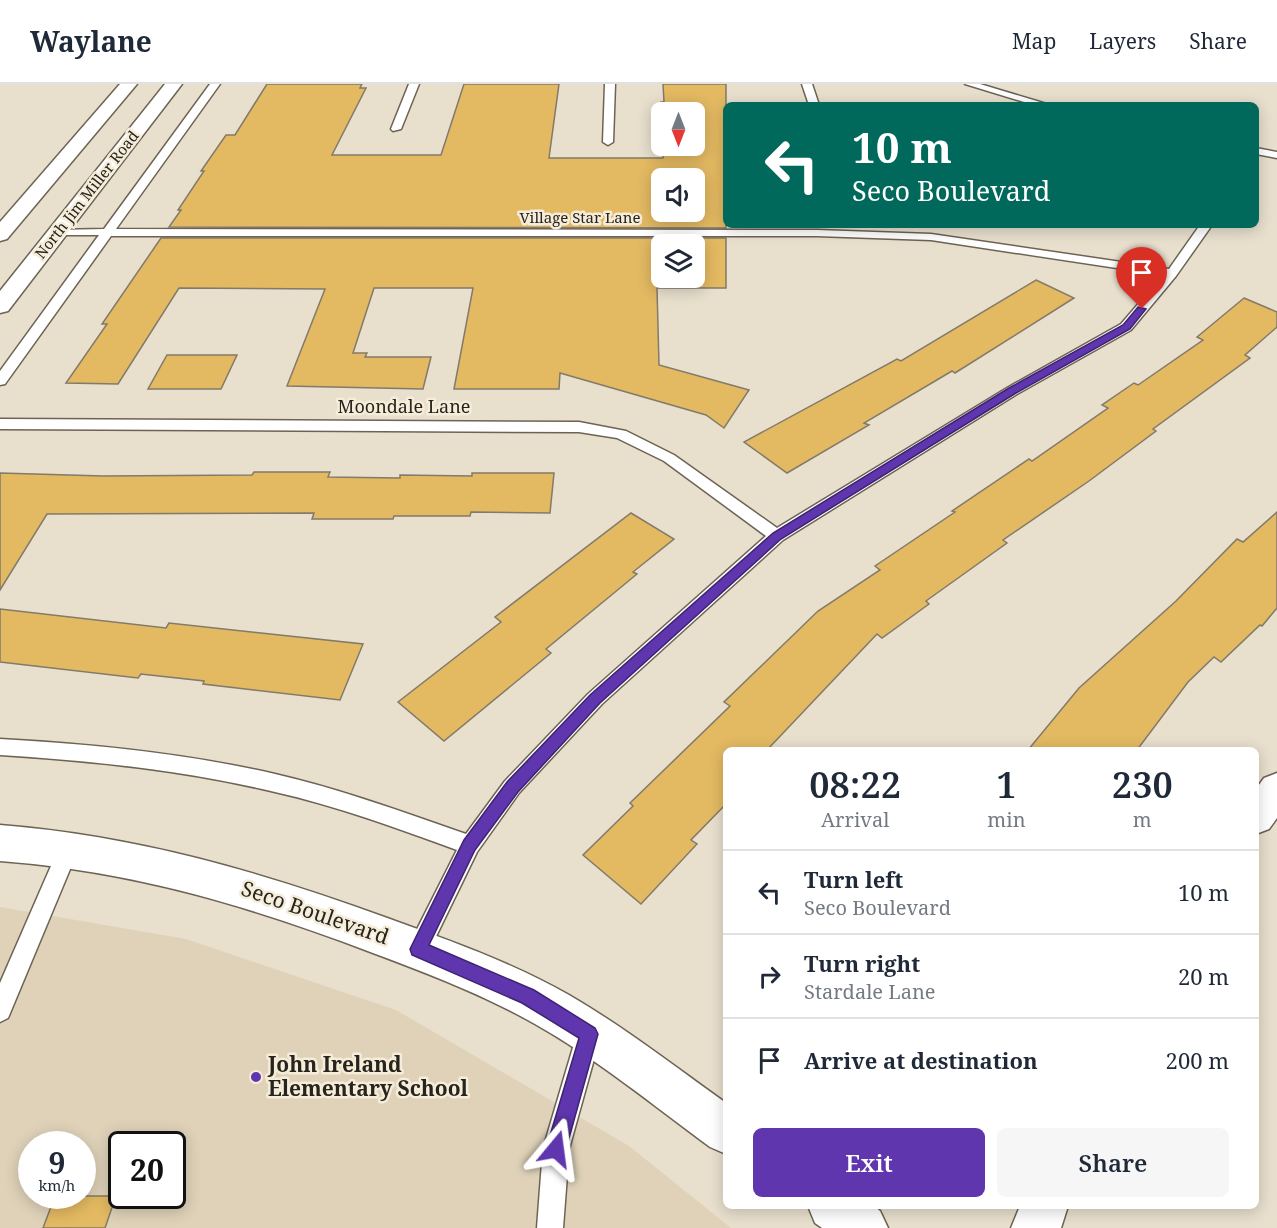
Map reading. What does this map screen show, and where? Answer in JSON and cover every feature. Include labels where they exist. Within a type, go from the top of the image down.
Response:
[{"type":"main road","points":[[0,235],[129,84]]},
{"type":"main road","name":"North Jim Miller Road","points":[[0,306],[174,84]]},
{"type":"main road","points":[[86,136],[134,136]]},
{"type":"main road","points":[[1259,813],[1277,789]]},
{"type":"main road","name":"Seco Boulevard","points":[[0,843],[68,850],[159,865],[298,903],[418,949],[528,996],[589,1034],[723,1129]]},
{"type":"main road","points":[[836,1209],[863,1228]]},
{"type":"main road","points":[[1036,1228],[1043,1209]]},
{"type":"lane","points":[[0,381],[215,84]]},
{"type":"lane","points":[[396,129],[414,84]]},
{"type":"lane","points":[[608,141],[610,84]]},
{"type":"lane","points":[[807,84],[813,102]]},
{"type":"lane","points":[[970,84],[1034,102]]},
{"type":"lane","points":[[1259,152],[1277,155]]},
{"type":"lane","points":[[418,949],[470,845],[512,787],[595,699],[777,536],[1012,391],[1126,327],[1172,273],[1204,228]]},
{"type":"lane","name":"Village Star Lane","points":[[58,232],[851,234],[931,237],[1172,273]]},
{"type":"lane","name":"Moondale Lane","points":[[0,424],[590,429],[621,434],[669,458],[777,536]]},
{"type":"lane","points":[[0,747],[84,751],[206,769],[315,793],[470,845]]},
{"type":"lane","points":[[0,1010],[68,850]]},
{"type":"lane","points":[[550,1228],[556,1149],[589,1034]]},
{"type":"shaded area","name":"John Ireland Elementary School","points":[[0,907],[186,939],[396,1010],[629,1146],[731,1228],[0,1228]]},
{"type":"building","points":[[267,84],[362,84],[360,88],[366,88],[332,155],[441,155],[464,84],[559,84],[549,158],[663,158],[663,156],[705,156],[705,102],[664,102],[663,84],[726,84],[726,102],[723,102],[723,228],[169,227],[204,171],[201,171],[226,135],[235,135]]},
{"type":"building","points":[[161,238],[651,238],[651,288],[657,288],[659,365],[749,390],[724,428],[706,415],[560,373],[559,389],[454,389],[473,288],[374,288],[353,353],[367,353],[365,357],[431,357],[423,389],[287,386],[325,289],[179,288],[118,384],[66,383],[107,324],[102,324]]},
{"type":"building","points":[[705,238],[726,238],[726,288],[705,288]]},
{"type":"building","points":[[1036,280],[1074,298],[955,373],[952,371],[864,423],[869,425],[787,473],[744,442],[897,359],[901,361]]},
{"type":"building","points":[[1244,298],[1277,312],[1277,327],[1245,355],[1250,358],[1153,429],[1156,431],[1089,481],[1003,540],[1007,543],[926,601],[929,604],[882,638],[877,634],[770,747],[723,747],[723,807],[691,840],[697,844],[641,904],[583,855],[633,806],[630,803],[730,706],[724,702],[818,611],[880,570],[875,566],[955,512],[952,511],[1029,459],[1032,461],[1108,408],[1102,405],[1134,383],[1138,385],[1203,340],[1197,337]]},
{"type":"building","points":[[167,355],[237,355],[221,389],[148,389]]},
{"type":"building","points":[[254,472],[330,472],[328,477],[400,478],[400,475],[472,476],[472,473],[554,473],[550,513],[471,512],[470,516],[394,516],[393,519],[312,519],[314,513],[47,514],[0,590],[0,473],[103,476],[252,475]]},
{"type":"building","points":[[1277,512],[1277,608],[1262,626],[1260,625],[1221,662],[1214,657],[1188,682],[1139,747],[1030,747],[1079,688],[1176,601],[1237,539],[1243,542]]},
{"type":"building","points":[[631,513],[674,539],[633,572],[637,574],[546,649],[551,653],[444,741],[398,702],[501,622],[495,617]]},
{"type":"building","points":[[0,609],[166,628],[169,623],[363,644],[340,700],[203,684],[204,681],[141,674],[138,678],[0,662]]},
{"type":"building","points":[[96,1196],[108,1196],[108,1209],[112,1209],[105,1228],[43,1228],[50,1209],[96,1209]]},
{"type":"place","name":"John Ireland Elementary School","points":[[256,1077]]},
{"type":"route","points":[[556,1149],[589,1034],[528,996],[418,949],[470,845],[512,787],[595,699],[777,536],[1012,391],[1126,327],[1142,309]]}]
